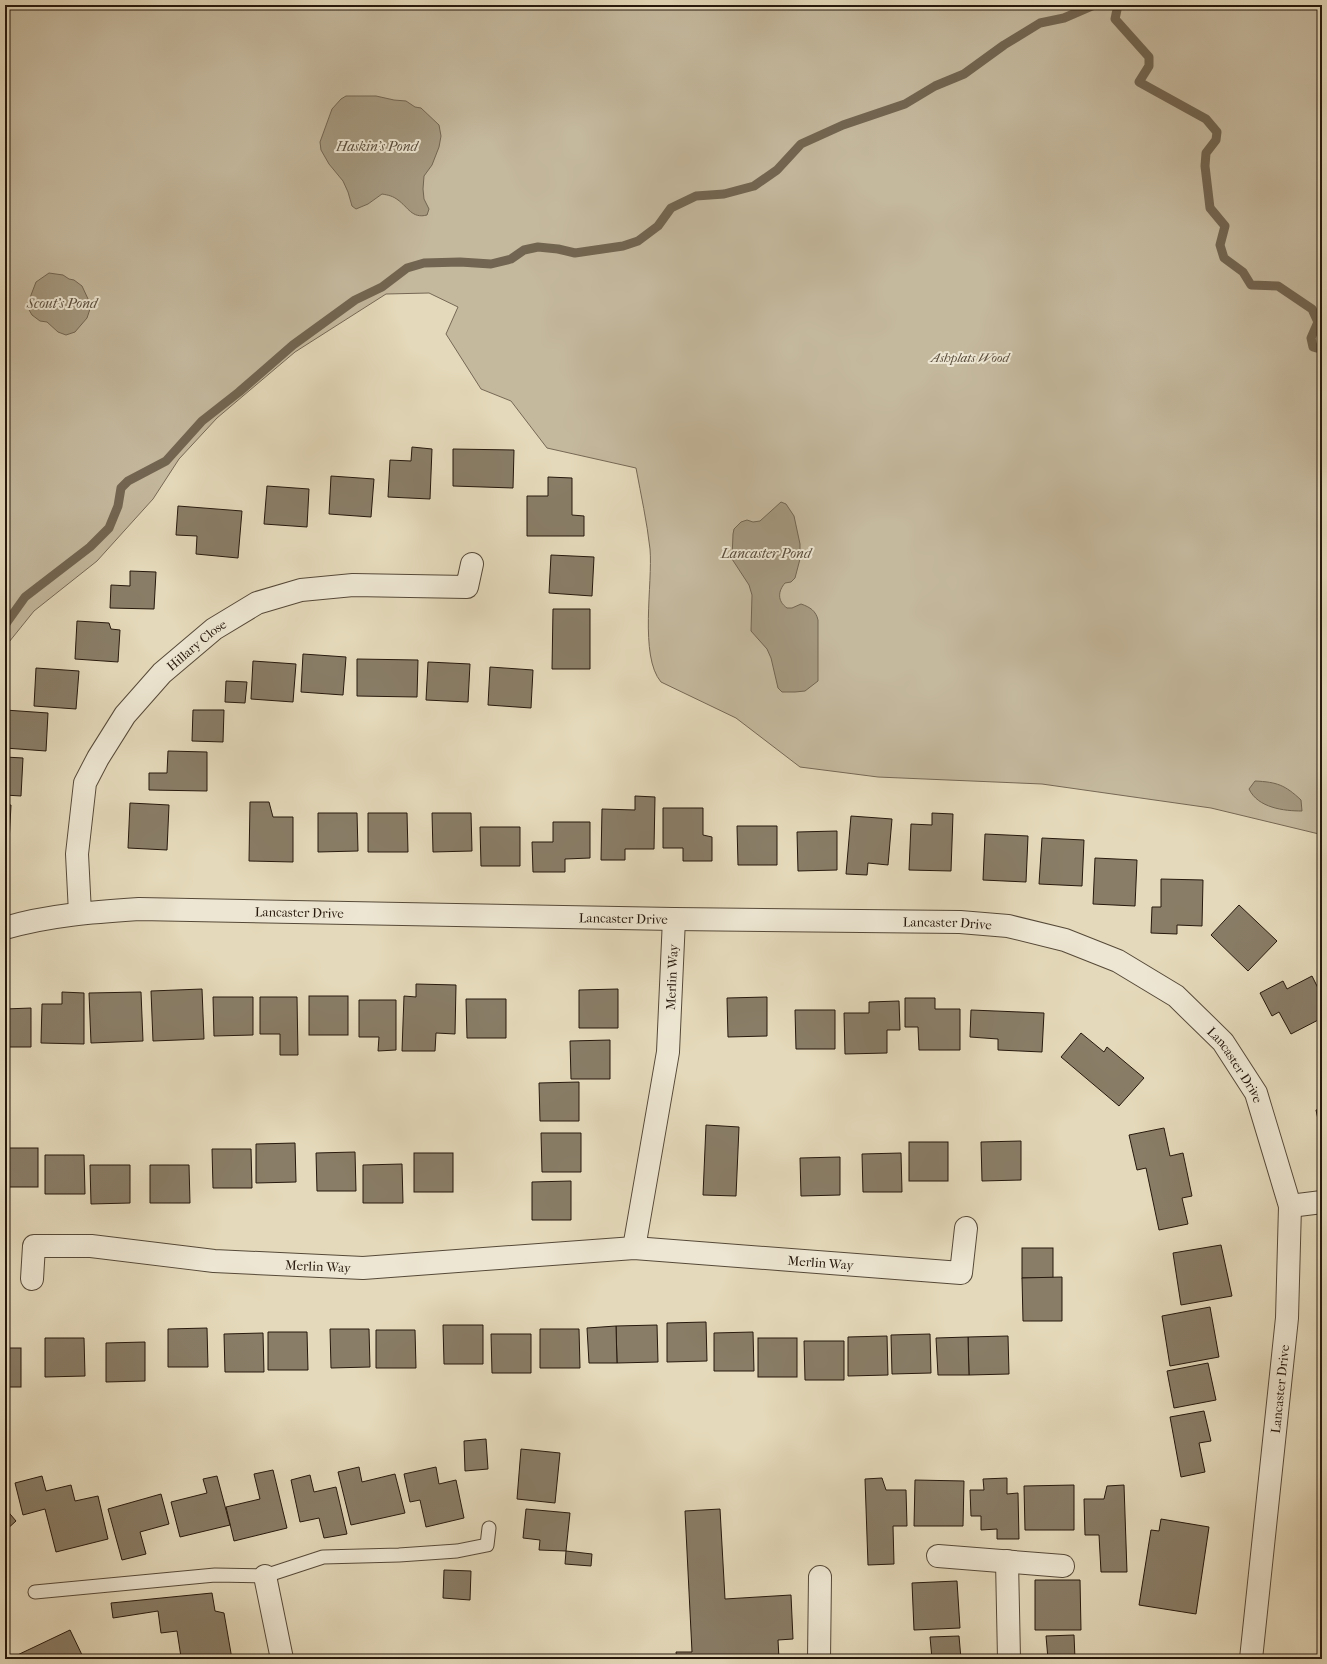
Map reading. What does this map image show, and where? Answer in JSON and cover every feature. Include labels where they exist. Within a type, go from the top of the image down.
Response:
[{"type":"street","name":"Hillary Close","points":[[80,913],[77,854],[85,783],[98,758],[125,715],[162,673],[214,629],[257,603],[301,590],[353,585],[467,587],[472,564]]},
{"type":"street","name":"Lancaster Drive","points":[[5,928],[30,921],[80,913],[139,909],[674,919],[960,922],[1008,926],[1065,940],[1118,961],[1176,996],[1223,1042],[1256,1093],[1290,1206],[1288,1318],[1251,1659]]},
{"type":"street","name":"Merlin Way","points":[[634,1248],[668,1052],[674,919]]},
{"type":"street","points":[[1290,1206],[1322,1202]]},
{"type":"street","name":"Merlin Way","points":[[32,1279],[34,1246],[91,1246],[214,1261],[363,1268],[634,1248],[962,1273],[966,1228]]},
{"type":"street","points":[[938,1556],[1064,1566]]},
{"type":"street","points":[[1007,1561],[1009,1659]]},
{"type":"street","points":[[265,1576],[282,1659]]},
{"type":"street","points":[[819,1659],[820,1577]]},
{"type":"lane","points":[[36,1592],[215,1575],[265,1576],[324,1557],[399,1555],[457,1551],[487,1545],[489,1528]]},
{"type":"green space","name":"Ashplats Wood","points":[[5,5],[1322,5],[1322,830],[1319,834],[1211,808],[1042,784],[878,777],[800,767],[736,718],[661,682],[654,670],[650,655],[648,618],[650,549],[636,468],[547,448],[511,401],[481,389],[446,334],[458,307],[429,293],[386,294],[295,352],[217,418],[179,459],[153,499],[97,561],[34,611],[5,647]]},
{"type":"water","name":"Haskin's Pond","points":[[346,96],[376,96],[406,101],[415,107],[421,108],[439,125],[441,136],[439,147],[432,165],[424,176],[424,199],[429,209],[427,215],[422,216],[414,214],[396,199],[382,194],[368,204],[356,209],[352,206],[343,181],[329,164],[321,150],[320,142],[332,109],[341,99]]},
{"type":"water","name":"Scout's Pond","points":[[49,273],[63,275],[74,280],[82,286],[89,301],[90,309],[87,318],[75,332],[66,335],[58,332],[47,322],[40,321],[32,315],[28,308],[28,303],[36,282]]},
{"type":"water","name":"Lancaster Pond","points":[[781,502],[786,504],[794,516],[800,544],[800,559],[795,578],[791,582],[785,583],[781,589],[780,599],[787,608],[792,608],[801,604],[807,606],[814,612],[818,620],[818,681],[805,691],[782,692],[778,688],[771,658],[767,649],[751,631],[752,595],[749,585],[732,559],[734,529],[741,522],[747,520],[753,522],[760,521]]},
{"type":"water","points":[[1255,781],[1275,783],[1290,791],[1301,800],[1302,811],[1280,809],[1265,804],[1253,795],[1249,789]]},
{"type":"building","points":[[412,447],[432,449],[430,499],[388,497],[390,460],[411,461]]},
{"type":"building","points":[[453,449],[514,450],[513,488],[453,486]]},
{"type":"building","points":[[331,476],[374,479],[371,517],[329,514]]},
{"type":"building","points":[[548,477],[572,478],[572,515],[584,516],[584,536],[527,536],[527,496],[548,496]]},
{"type":"building","points":[[267,486],[309,489],[307,527],[264,524]]},
{"type":"building","points":[[178,506],[242,511],[238,558],[196,554],[197,536],[176,535]]},
{"type":"building","points":[[551,555],[594,557],[592,596],[549,593]]},
{"type":"building","points":[[130,571],[156,572],[154,609],[110,608],[111,585],[130,586]]},
{"type":"building","points":[[553,609],[590,609],[590,669],[552,669]]},
{"type":"building","points":[[77,621],[109,623],[111,629],[120,630],[118,662],[75,659]]},
{"type":"building","points":[[303,654],[346,657],[343,695],[301,692]]},
{"type":"building","points":[[357,659],[418,660],[417,697],[357,696]]},
{"type":"building","points":[[253,661],[296,664],[293,702],[251,699]]},
{"type":"building","points":[[428,662],[470,664],[468,702],[426,700]]},
{"type":"building","points":[[490,667],[533,670],[531,708],[488,705]]},
{"type":"building","points":[[36,668],[79,671],[76,709],[34,706]]},
{"type":"building","points":[[226,681],[247,682],[245,703],[225,702]]},
{"type":"building","points":[[5,710],[48,713],[46,751],[5,748]]},
{"type":"building","points":[[193,710],[224,710],[223,742],[192,741]]},
{"type":"building","points":[[168,751],[207,752],[207,791],[149,790],[149,773],[167,773]]},
{"type":"building","points":[[5,757],[23,758],[21,796],[5,795]]},
{"type":"building","points":[[635,796],[655,797],[654,849],[625,849],[625,860],[601,860],[602,809],[635,810]]},
{"type":"building","points":[[250,802],[269,802],[273,817],[293,817],[293,862],[249,861]]},
{"type":"building","points":[[130,803],[169,805],[167,850],[128,848]]},
{"type":"building","points":[[5,805],[11,805],[9,843],[5,843]]},
{"type":"building","points":[[663,808],[703,808],[703,835],[712,837],[712,861],[683,861],[683,848],[663,848]]},
{"type":"building","points":[[318,813],[357,813],[358,851],[318,852]]},
{"type":"building","points":[[368,813],[407,813],[408,852],[368,852]]},
{"type":"building","points":[[432,813],[471,813],[472,851],[433,852]]},
{"type":"building","points":[[932,813],[953,814],[951,871],[909,870],[911,824],[932,825]]},
{"type":"building","points":[[851,816],[892,819],[888,865],[868,863],[867,875],[846,874]]},
{"type":"building","points":[[553,822],[590,822],[590,858],[565,859],[565,872],[533,872],[532,842],[553,842]]},
{"type":"building","points":[[737,826],[777,826],[777,865],[738,865]]},
{"type":"building","points":[[480,827],[520,827],[520,866],[481,866]]},
{"type":"building","points":[[837,831],[837,870],[798,871],[797,832]]},
{"type":"building","points":[[985,834],[1028,836],[1026,882],[983,880]]},
{"type":"building","points":[[1042,838],[1084,840],[1082,886],[1039,884]]},
{"type":"building","points":[[1095,858],[1137,860],[1135,906],[1093,904]]},
{"type":"building","points":[[1161,879],[1203,880],[1202,926],[1177,925],[1177,934],[1151,933],[1152,907],[1161,907]]},
{"type":"building","points":[[1322,898],[1322,914],[1318,913]]},
{"type":"building","points":[[1239,905],[1277,941],[1248,971],[1211,935]]},
{"type":"building","points":[[1312,976],[1322,996],[1322,1018],[1291,1034],[1279,1012],[1272,1016],[1260,993],[1283,981],[1287,989]]},
{"type":"building","points":[[416,984],[456,985],[455,1034],[436,1033],[435,1051],[402,1051],[404,996],[416,997]]},
{"type":"building","points":[[202,989],[204,1039],[153,1041],[151,991]]},
{"type":"building","points":[[618,989],[618,1028],[579,1028],[579,990]]},
{"type":"building","points":[[62,992],[84,993],[84,1044],[41,1043],[42,1004],[62,1004]]},
{"type":"building","points":[[141,992],[143,1041],[91,1043],[89,993]]},
{"type":"building","points":[[309,996],[348,996],[348,1035],[309,1035]]},
{"type":"building","points":[[213,997],[253,997],[253,1035],[214,1036]]},
{"type":"building","points":[[260,997],[297,997],[298,1055],[280,1055],[280,1034],[260,1034]]},
{"type":"building","points":[[767,997],[767,1036],[728,1037],[727,998]]},
{"type":"building","points":[[905,998],[935,998],[935,1009],[960,1009],[960,1050],[919,1050],[918,1027],[905,1027]]},
{"type":"building","points":[[466,999],[506,999],[506,1038],[467,1038]]},
{"type":"building","points":[[359,1000],[396,1000],[396,1050],[378,1051],[379,1037],[359,1037]]},
{"type":"building","points":[[899,1001],[900,1030],[887,1030],[887,1053],[845,1054],[844,1013],[869,1013],[869,1002]]},
{"type":"building","points":[[31,1008],[31,1047],[5,1047],[5,1009]]},
{"type":"building","points":[[795,1010],[835,1010],[835,1049],[796,1049]]},
{"type":"building","points":[[971,1010],[1044,1013],[1042,1052],[998,1050],[998,1039],[970,1037]]},
{"type":"building","points":[[1081,1033],[1104,1052],[1107,1047],[1144,1078],[1119,1106],[1061,1057]]},
{"type":"building","points":[[610,1040],[610,1079],[571,1079],[570,1041]]},
{"type":"building","points":[[579,1082],[579,1121],[540,1121],[539,1083]]},
{"type":"building","points":[[1322,1109],[1322,1134],[1321,1134],[1316,1110]]},
{"type":"building","points":[[706,1125],[739,1127],[736,1196],[703,1195]]},
{"type":"building","points":[[1164,1128],[1170,1156],[1183,1153],[1192,1196],[1182,1198],[1188,1224],[1159,1230],[1146,1168],[1137,1170],[1129,1135]]},
{"type":"building","points":[[541,1133],[581,1133],[581,1172],[542,1172]]},
{"type":"building","points":[[1021,1141],[1021,1180],[982,1181],[981,1142]]},
{"type":"building","points":[[909,1142],[948,1142],[948,1181],[909,1181]]},
{"type":"building","points":[[295,1143],[296,1182],[256,1183],[256,1144]]},
{"type":"building","points":[[5,1148],[38,1148],[38,1187],[5,1187]]},
{"type":"building","points":[[212,1149],[251,1149],[252,1188],[213,1188]]},
{"type":"building","points":[[355,1152],[356,1191],[317,1191],[316,1153]]},
{"type":"building","points":[[414,1153],[453,1153],[453,1192],[414,1192]]},
{"type":"building","points":[[901,1153],[902,1192],[863,1192],[862,1154]]},
{"type":"building","points":[[45,1155],[84,1155],[85,1194],[45,1194]]},
{"type":"building","points":[[840,1157],[840,1195],[801,1196],[800,1158]]},
{"type":"building","points":[[402,1164],[403,1203],[363,1203],[363,1165]]},
{"type":"building","points":[[90,1165],[130,1165],[130,1203],[91,1204]]},
{"type":"building","points":[[150,1165],[189,1165],[190,1203],[150,1203]]},
{"type":"building","points":[[571,1181],[571,1220],[532,1220],[532,1182]]},
{"type":"building","points":[[1221,1245],[1232,1296],[1181,1305],[1173,1253]]},
{"type":"building","points":[[1022,1248],[1053,1248],[1053,1278],[1022,1278]]},
{"type":"building","points":[[1062,1277],[1062,1321],[1023,1321],[1022,1278]]},
{"type":"building","points":[[1210,1307],[1219,1357],[1170,1366],[1162,1316]]},
{"type":"building","points":[[706,1322],[707,1361],[667,1362],[667,1323]]},
{"type":"building","points":[[443,1325],[483,1325],[483,1364],[444,1364]]},
{"type":"building","points":[[657,1325],[658,1362],[617,1363],[616,1326]]},
{"type":"building","points":[[616,1326],[617,1363],[589,1363],[587,1328]]},
{"type":"building","points":[[207,1328],[208,1367],[168,1367],[168,1329]]},
{"type":"building","points":[[330,1329],[369,1329],[370,1367],[331,1368]]},
{"type":"building","points":[[540,1329],[579,1329],[580,1368],[540,1368]]},
{"type":"building","points":[[376,1330],[415,1330],[416,1368],[376,1368]]},
{"type":"building","points":[[268,1332],[307,1332],[308,1370],[268,1370]]},
{"type":"building","points":[[753,1332],[754,1371],[714,1371],[714,1333]]},
{"type":"building","points":[[263,1333],[264,1372],[225,1372],[224,1334]]},
{"type":"building","points":[[491,1334],[531,1334],[531,1373],[492,1373]]},
{"type":"building","points":[[930,1334],[931,1373],[892,1374],[891,1335]]},
{"type":"building","points":[[887,1336],[888,1375],[848,1376],[848,1337]]},
{"type":"building","points":[[1008,1336],[1009,1374],[969,1375],[968,1337]]},
{"type":"building","points":[[968,1337],[969,1375],[938,1375],[936,1338]]},
{"type":"building","points":[[45,1338],[84,1338],[85,1376],[45,1377]]},
{"type":"building","points":[[758,1338],[797,1338],[797,1377],[758,1377]]},
{"type":"building","points":[[804,1341],[844,1341],[844,1380],[805,1380]]},
{"type":"building","points":[[145,1342],[145,1381],[106,1382],[106,1343]]},
{"type":"building","points":[[5,1348],[21,1348],[21,1387],[5,1387]]},
{"type":"building","points":[[1208,1363],[1216,1400],[1174,1408],[1167,1371]]},
{"type":"building","points":[[1204,1411],[1211,1441],[1199,1443],[1205,1472],[1181,1477],[1170,1417]]},
{"type":"building","points":[[486,1439],[488,1469],[465,1471],[464,1441]]},
{"type":"building","points":[[521,1449],[560,1453],[555,1503],[517,1499]]},
{"type":"building","points":[[359,1467],[362,1482],[395,1474],[405,1513],[351,1525],[338,1472]]},
{"type":"building","points":[[436,1467],[439,1484],[456,1480],[464,1518],[426,1527],[420,1500],[410,1502],[404,1474]]},
{"type":"building","points":[[273,1470],[287,1528],[234,1541],[226,1507],[260,1499],[254,1474]]},
{"type":"building","points":[[310,1475],[314,1492],[336,1487],[347,1534],[324,1538],[319,1518],[300,1522],[291,1480]]},
{"type":"building","points":[[42,1476],[46,1491],[71,1485],[75,1501],[98,1496],[108,1539],[56,1552],[45,1509],[23,1515],[15,1483]]},
{"type":"building","points":[[217,1476],[230,1525],[180,1537],[171,1502],[207,1493],[203,1479]]},
{"type":"building","points":[[882,1478],[886,1490],[906,1490],[907,1526],[893,1526],[894,1564],[868,1565],[865,1479]]},
{"type":"building","points":[[1007,1478],[1007,1494],[1018,1493],[1019,1539],[997,1539],[997,1529],[981,1530],[981,1516],[971,1516],[970,1490],[984,1490],[983,1479]]},
{"type":"building","points":[[915,1480],[964,1481],[963,1526],[914,1526]]},
{"type":"building","points":[[1074,1485],[1074,1530],[1025,1530],[1024,1486]]},
{"type":"building","points":[[1124,1485],[1127,1572],[1101,1572],[1099,1535],[1085,1535],[1084,1499],[1104,1499],[1107,1486]]},
{"type":"building","points":[[161,1494],[169,1524],[140,1532],[146,1554],[122,1560],[108,1509]]},
{"type":"building","points":[[5,1508],[16,1521],[5,1531]]},
{"type":"building","points":[[526,1509],[570,1513],[566,1551],[539,1550],[540,1540],[523,1538]]},
{"type":"building","points":[[720,1509],[725,1599],[791,1595],[793,1639],[778,1640],[779,1659],[677,1659],[676,1652],[692,1652],[685,1511]]},
{"type":"building","points":[[1161,1519],[1209,1527],[1196,1614],[1139,1605],[1151,1530],[1159,1531]]},
{"type":"building","points":[[566,1551],[592,1554],[591,1566],[565,1564]]},
{"type":"building","points":[[444,1570],[471,1571],[470,1600],[443,1598]]},
{"type":"building","points":[[1035,1580],[1080,1580],[1081,1630],[1035,1630]]},
{"type":"building","points":[[957,1581],[960,1628],[914,1630],[912,1583]]},
{"type":"building","points":[[212,1593],[215,1611],[224,1613],[232,1659],[172,1659],[181,1657],[177,1631],[161,1633],[158,1611],[113,1618],[111,1603]]},
{"type":"building","points":[[70,1630],[84,1659],[9,1659]]},
{"type":"building","points":[[1074,1635],[1075,1659],[1048,1659],[1046,1636]]},
{"type":"building","points":[[959,1636],[961,1659],[932,1659],[930,1637]]},
{"type":"waterway","points":[[5,625],[25,597],[90,547],[109,528],[118,506],[121,488],[128,481],[166,461],[202,421],[239,392],[293,345],[355,300],[382,287],[407,268],[424,263],[460,262],[491,264],[511,259],[524,250],[538,247],[558,249],[575,253],[623,246],[638,241],[658,226],[671,208],[696,196],[724,194],[754,186],[777,170],[801,144],[843,125],[905,104],[935,86],[964,74],[1004,45],[1040,23],[1064,18],[1094,5]]},
{"type":"waterway","points":[[1118,5],[1115,19],[1149,57],[1149,66],[1139,82],[1206,119],[1217,132],[1216,140],[1206,153],[1205,166],[1210,208],[1225,226],[1220,245],[1224,258],[1243,272],[1251,285],[1278,286],[1312,309],[1318,322],[1311,338],[1313,347],[1320,349],[1322,346]]}]
